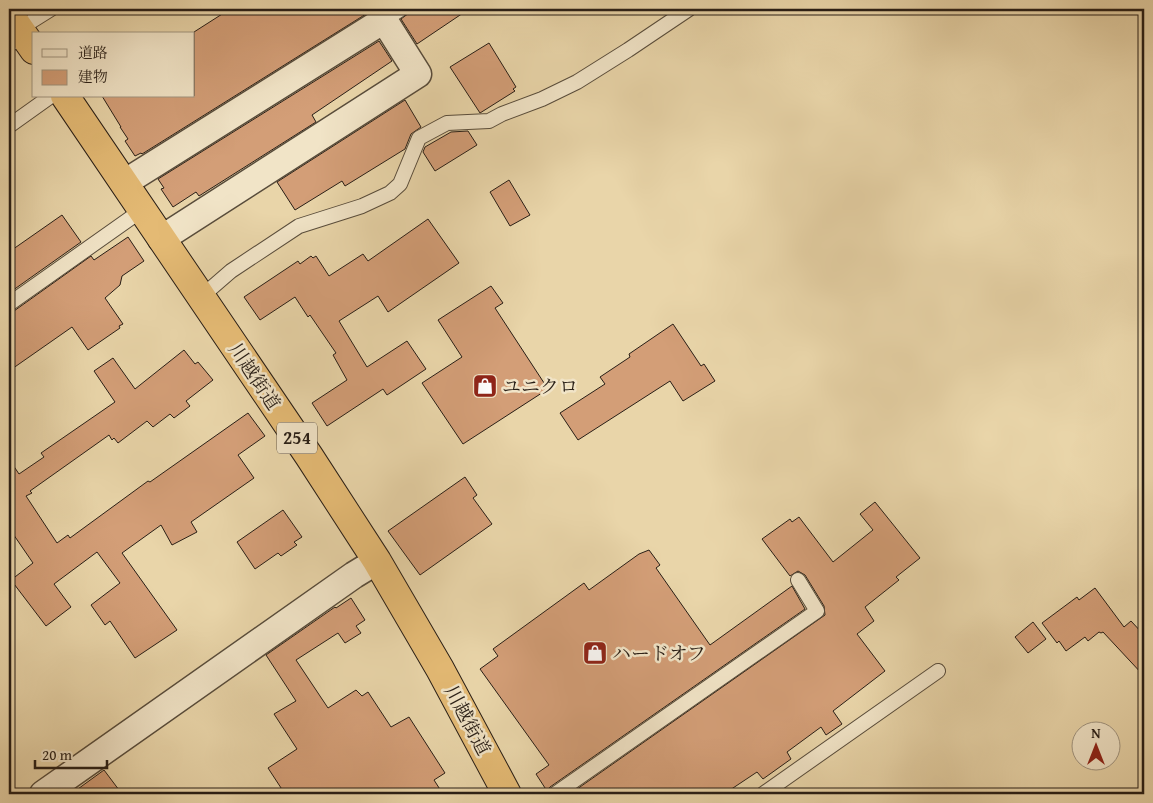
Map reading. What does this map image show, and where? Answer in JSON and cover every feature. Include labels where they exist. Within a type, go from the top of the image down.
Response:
[{"type":"highway","name":"川越街道","points":[[65,98],[309,456],[377,561],[440,669],[507,794]]},
{"type":"street","points":[[124,183],[393,14],[418,74],[161,238]]},
{"type":"street","points":[[43,794],[337,586],[377,561]]},
{"type":"lane","points":[[19,35],[51,9]]},
{"type":"lane","points":[[201,297],[231,270],[299,226],[362,206],[390,193],[400,184],[419,138],[447,123],[489,120],[542,100],[578,82],[688,9]]},
{"type":"lane","points":[[9,126],[48,98]]},
{"type":"lane","points":[[9,304],[142,210]]},
{"type":"lane","points":[[555,794],[818,612],[798,580]]},
{"type":"lane","points":[[763,794],[938,671]]},
{"type":"building","points":[[230,9],[374,9],[142,154],[135,156],[125,141],[128,139],[103,98],[195,98],[194,32]]},
{"type":"building","points":[[410,9],[469,9],[417,44],[401,19],[409,13]]},
{"type":"building","points":[[379,41],[392,61],[312,115],[316,122],[199,196],[196,192],[173,207],[161,189],[164,188],[158,179]]},
{"type":"building","points":[[489,43],[516,87],[513,89],[515,91],[480,113],[450,67]]},
{"type":"building","points":[[405,100],[421,127],[411,134],[405,149],[345,186],[342,181],[295,210],[277,182]]},
{"type":"building","points":[[468,131],[477,145],[435,171],[423,152],[425,147],[451,132]]},
{"type":"building","points":[[509,180],[530,215],[510,226],[490,192]]},
{"type":"building","points":[[62,215],[81,242],[9,293],[9,252]]},
{"type":"building","points":[[428,219],[459,263],[388,312],[378,296],[339,321],[367,367],[407,341],[426,369],[387,395],[383,389],[327,426],[312,403],[347,380],[333,355],[336,353],[295,297],[260,320],[244,297],[298,261],[300,264],[311,256],[313,258],[316,256],[329,276],[363,254],[368,261]]},
{"type":"building","points":[[128,237],[144,261],[122,276],[120,285],[105,298],[123,324],[119,326],[120,328],[88,350],[72,327],[9,371],[9,313],[91,256],[94,260]]},
{"type":"building","name":"ユニクロ","points":[[491,286],[503,303],[495,308],[548,389],[463,444],[422,383],[462,357],[438,320]]},
{"type":"building","points":[[673,324],[701,366],[704,364],[715,381],[683,401],[670,381],[578,440],[560,413],[605,384],[600,377],[630,357],[629,354]]},
{"type":"building","points":[[184,350],[195,364],[198,362],[213,380],[186,401],[190,406],[174,418],[170,414],[153,427],[147,421],[118,443],[114,438],[112,440],[109,435],[30,491],[32,493],[26,496],[57,543],[68,535],[70,538],[148,481],[150,482],[248,413],[265,436],[238,455],[254,478],[191,522],[197,532],[172,545],[161,525],[122,553],[177,630],[135,658],[110,621],[105,625],[91,605],[120,583],[97,552],[54,584],[71,607],[46,626],[11,580],[33,563],[9,528],[9,459],[19,474],[44,457],[41,453],[115,402],[94,371],[113,358],[135,389]]},
{"type":"building","points":[[465,477],[477,495],[473,498],[492,524],[420,575],[388,531]]},
{"type":"building","points":[[875,502],[920,558],[896,577],[899,580],[865,607],[874,621],[857,634],[885,671],[833,711],[842,724],[826,735],[821,727],[787,752],[791,759],[763,779],[757,772],[724,794],[570,794],[825,615],[824,606],[805,575],[798,571],[790,576],[762,539],[790,519],[792,522],[799,517],[833,562],[873,530],[860,514]]},
{"type":"building","points":[[283,510],[302,537],[294,542],[297,545],[281,556],[278,553],[255,569],[237,542]]},
{"type":"building","name":"ハードオフ","points":[[649,550],[660,565],[656,568],[710,645],[792,586],[805,609],[550,787],[547,791],[536,774],[549,765],[480,669],[498,656],[493,649],[584,583],[589,590],[639,554]]},
{"type":"building","points":[[1095,588],[1124,627],[1131,621],[1144,635],[1144,676],[1103,632],[1099,632],[1088,641],[1085,637],[1066,651],[1059,641],[1057,643],[1042,623],[1077,597],[1079,600]]},
{"type":"building","points":[[351,598],[365,620],[356,626],[361,633],[345,643],[338,633],[296,660],[328,708],[356,690],[362,696],[368,692],[391,727],[409,717],[445,773],[434,780],[443,794],[285,794],[268,768],[297,749],[274,714],[296,701],[266,655]]},
{"type":"building","points":[[1033,622],[1046,639],[1028,653],[1015,637]]},
{"type":"building","points":[[104,770],[122,794],[71,794]]},
{"type":"place","name":"ユニクロ","points":[[485,386]]},
{"type":"place","name":"ハードオフ","points":[[595,653]]}]
